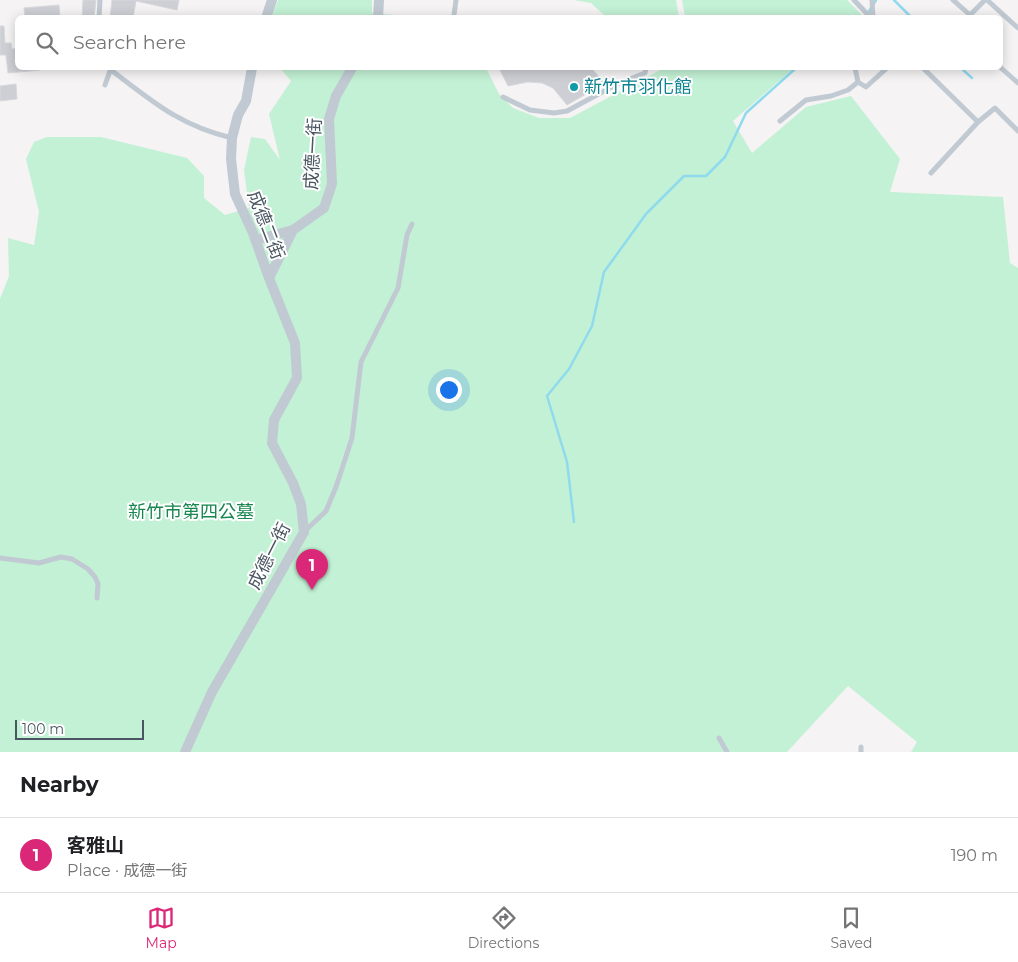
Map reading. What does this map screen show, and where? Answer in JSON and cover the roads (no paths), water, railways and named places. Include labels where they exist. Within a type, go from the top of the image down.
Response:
[{"type":"street","points":[[267,15],[272,0]]},
{"type":"street","points":[[378,15],[379,0]]},
{"type":"street","name":"成德二街","points":[[252,70],[246,101],[238,116],[232,138],[231,159],[235,194],[256,240],[269,278]]},
{"type":"street","name":"成德一街","points":[[256,240],[293,230],[324,208],[332,184],[329,119],[336,96],[351,70]]},
{"type":"street","name":"成德一街","points":[[186,752],[212,692],[304,532],[301,504],[293,483],[272,442],[274,420],[297,378],[295,343],[269,278],[293,230]]},
{"type":"lane","points":[[98,15],[100,0]]},
{"type":"lane","points":[[454,15],[456,0]]},
{"type":"lane","points":[[854,0],[869,15]]},
{"type":"lane","points":[[872,0],[872,15]]},
{"type":"lane","points":[[953,0],[968,15]]},
{"type":"lane","points":[[970,15],[986,0],[1018,28]]},
{"type":"lane","points":[[105,85],[110,70]]},
{"type":"lane","points":[[114,70],[174,117],[206,132],[232,138]]},
{"type":"lane","points":[[503,97],[530,110],[554,113],[567,111],[619,83],[645,73],[646,70]]},
{"type":"lane","points":[[855,70],[858,82],[866,87],[885,70]]},
{"type":"lane","points":[[925,70],[978,122]]},
{"type":"lane","points":[[1002,70],[1018,83]]},
{"type":"lane","points":[[780,121],[806,100],[848,90],[858,82]]},
{"type":"lane","points":[[931,173],[978,122],[995,108],[1018,131]]},
{"type":"lane","points":[[304,532],[326,511],[336,487],[352,438],[361,362],[398,288],[407,235],[412,224]]},
{"type":"lane","points":[[0,558],[39,563],[61,557],[72,559],[88,569],[95,577],[98,584],[97,598]]},
{"type":"lane","points":[[719,738],[727,752]]},
{"type":"waterway","points":[[867,15],[876,0]]},
{"type":"waterway","points":[[894,0],[909,15]]},
{"type":"waterway","points":[[574,522],[567,462],[547,396],[569,369],[592,326],[604,272],[646,214],[684,176],[706,176],[725,157],[746,113],[794,70]]},
{"type":"waterway","points":[[963,70],[972,78]]},
{"type":"place","name":"新竹市羽化館","points":[[574,87]]},
{"type":"place","name":"客雅山","points":[[312,590]]},
{"type":"park label","name":"新竹市第四公墓","points":[[191,512]]}]
